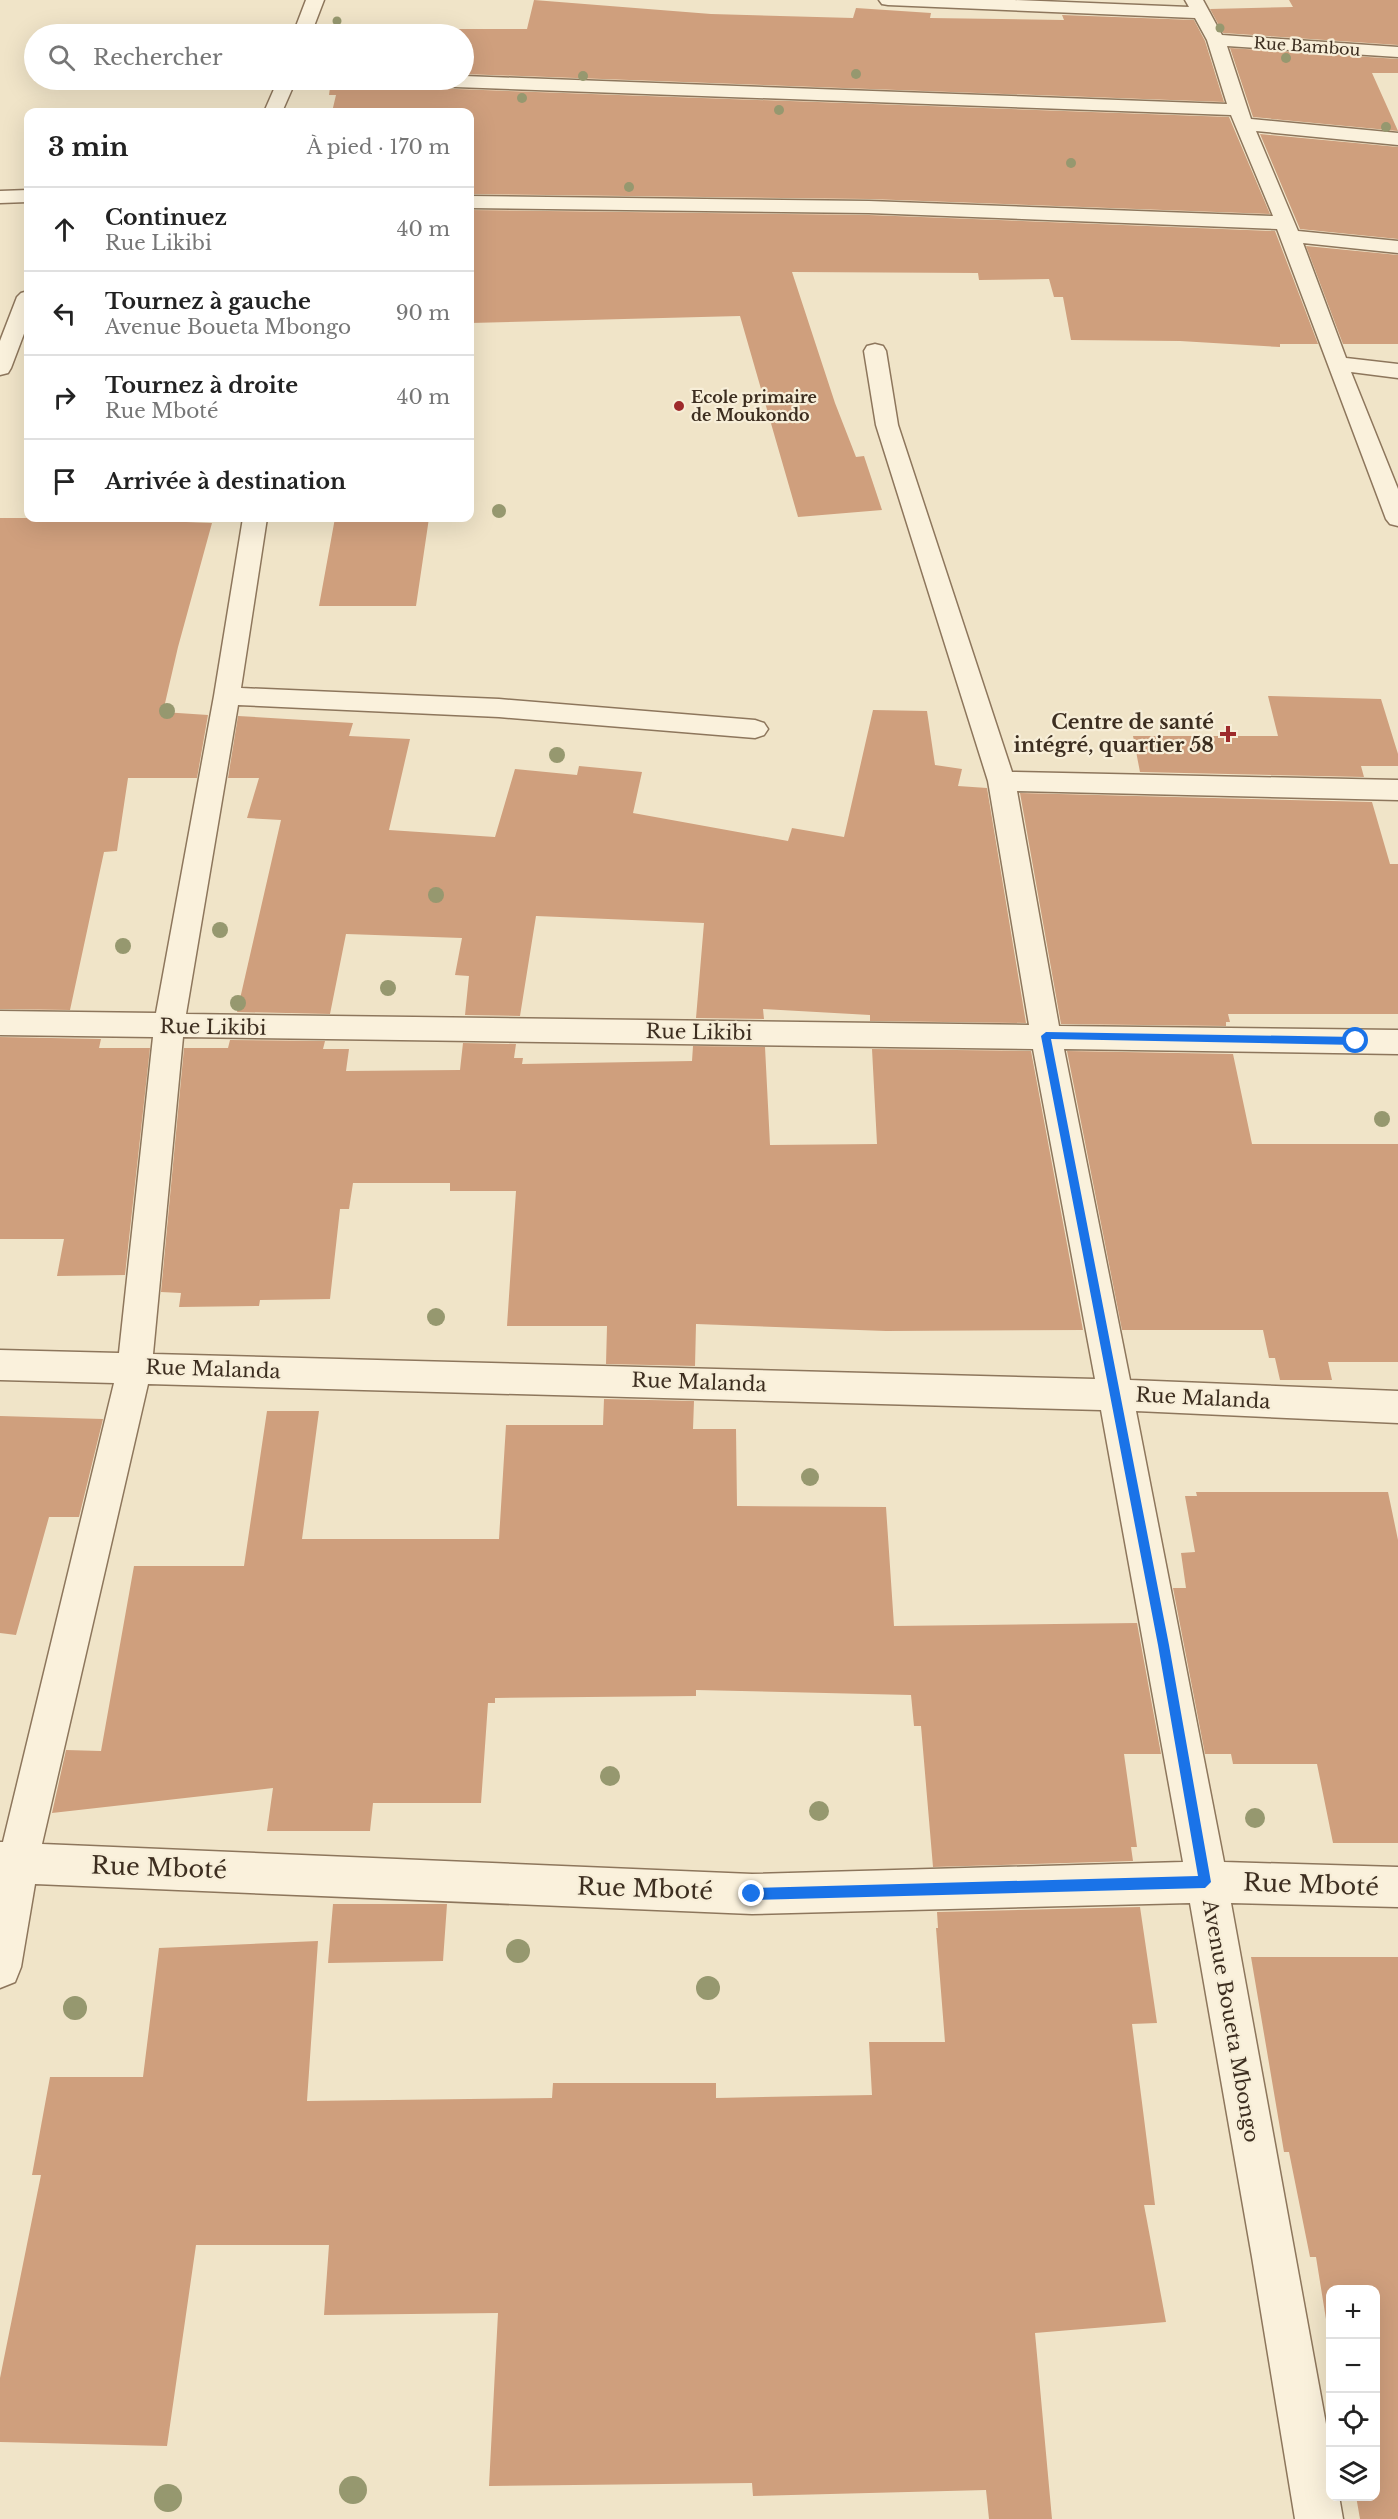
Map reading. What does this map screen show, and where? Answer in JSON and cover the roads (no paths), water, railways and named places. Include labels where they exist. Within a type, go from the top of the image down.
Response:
[{"type":"street","points":[[306,24],[315,0]]},
{"type":"street","points":[[888,0],[1197,6],[1216,40],[1241,117],[1288,230],[1337,364],[1398,519]]},
{"type":"street","name":"Rue Bambou","points":[[1216,40],[1398,52]]},
{"type":"street","points":[[474,82],[1241,117],[1398,138]]},
{"type":"street","points":[[275,108],[283,90]]},
{"type":"street","points":[[0,197],[24,196]]},
{"type":"street","points":[[474,202],[868,207],[1288,230],[1398,247]]},
{"type":"street","points":[[0,368],[24,307]]},
{"type":"street","name":"Avenue Boueta Mbongo","points":[[875,351],[887,425],[1002,781],[1046,1036],[1164,1645],[1205,1882],[1275,2257],[1319,2519]]},
{"type":"street","points":[[1337,364],[1398,371]]},
{"type":"street","points":[[0,1967],[9,1862],[135,1367],[169,1027],[228,696],[254,522]]},
{"type":"street","points":[[228,696],[498,708],[755,729]]},
{"type":"street","points":[[1002,781],[1398,790]]},
{"type":"street","name":"Rue Likibi","points":[[0,1023],[1398,1042]]},
{"type":"street","name":"Rue Malanda","points":[[0,1365],[1116,1395],[1398,1407]]},
{"type":"street","name":"Rue Mboté","points":[[9,1862],[752,1894],[1205,1882],[1398,1887]]},
{"type":"place","name":"Ecole primaire de Moukondo","points":[[679,406]]},
{"type":"place","name":"Centre de santé intégré, quartier 58","points":[[1228,734]]}]
